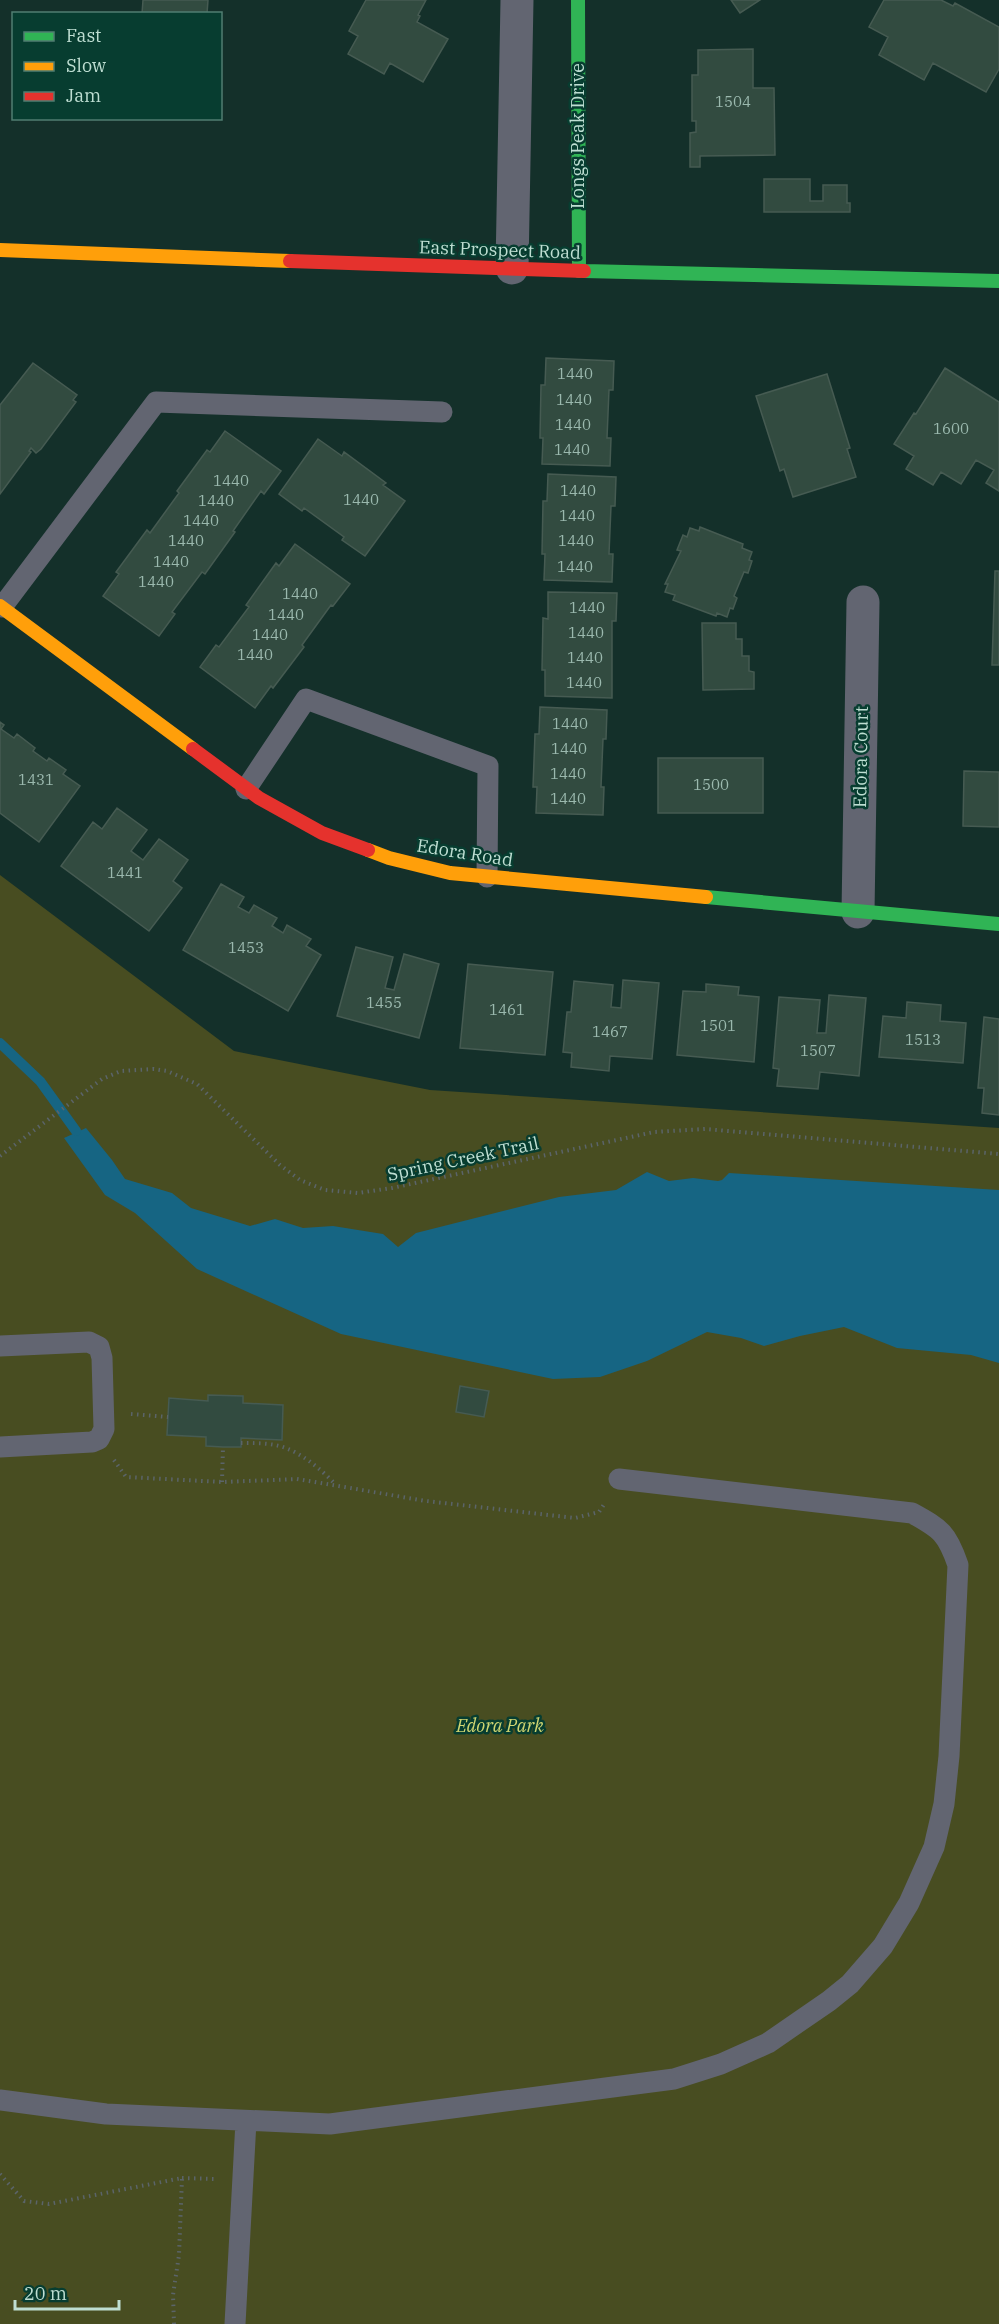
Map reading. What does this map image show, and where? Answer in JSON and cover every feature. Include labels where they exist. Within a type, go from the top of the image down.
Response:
[{"type":"street","points":[[512,268],[517,0]]},
{"type":"street","name":"Longs Peak Drive","points":[[578,0],[579,271]]},
{"type":"street","name":"East Prospect Road","points":[[0,250],[579,271],[999,281]]},
{"type":"street","name":"Edora Court","points":[[858,912],[863,602]]},
{"type":"street","name":"Edora Road","points":[[1,607],[259,798],[322,833],[389,858],[450,873],[999,924]]},
{"type":"lane","points":[[1,607],[156,402],[442,412]]},
{"type":"lane","points":[[246,789],[306,699],[488,766],[487,877]]},
{"type":"lane","points":[[0,1346],[89,1342],[99,1347],[102,1358],[104,1430],[99,1439],[92,1442],[0,1447]]},
{"type":"lane","points":[[0,2100],[106,2114],[341,2123],[674,2079],[721,2064],[768,2043],[850,1984],[883,1946],[909,1903],[934,1847],[944,1804],[949,1756],[958,1565],[950,1542],[934,1526],[912,1513],[619,1479]]},
{"type":"lane","points":[[235,2324],[246,2121]]},
{"type":"path","name":"Spring Creek Trail","points":[[0,1156],[102,1079],[121,1071],[154,1069],[174,1073],[196,1084],[280,1165],[300,1180],[325,1190],[358,1193],[392,1188],[654,1132],[680,1129],[705,1129],[999,1154]]},
{"type":"path","points":[[103,1412],[168,1417]]},
{"type":"path","points":[[99,1439],[126,1477],[222,1482],[297,1479],[426,1501],[575,1518],[599,1512],[619,1479]]},
{"type":"path","points":[[241,1443],[275,1445],[289,1450],[325,1474],[335,1484]]},
{"type":"path","points":[[222,1482],[223,1447]]},
{"type":"path","points":[[0,2174],[24,2201],[49,2204],[182,2178],[179,2255],[173,2295],[174,2324]]},
{"type":"green space","name":"Edora Park","points":[[0,875],[234,1051],[430,1090],[999,1128],[999,2324],[0,2324]]},
{"type":"water","points":[[86,1128],[125,1179],[172,1193],[191,1208],[250,1226],[275,1219],[303,1228],[333,1226],[383,1234],[398,1247],[416,1233],[559,1197],[616,1190],[647,1172],[669,1181],[693,1178],[718,1181],[729,1173],[999,1190],[999,1363],[971,1355],[897,1348],[844,1327],[764,1346],[741,1338],[707,1332],[647,1361],[600,1377],[553,1379],[341,1334],[197,1269],[135,1213],[105,1195],[64,1138]]},
{"type":"building","points":[[143,0],[208,0],[207,12],[142,12]]},
{"type":"building","points":[[366,0],[426,0],[417,22],[448,39],[423,82],[390,63],[384,74],[348,54],[358,36],[349,31]]},
{"type":"building","points":[[731,0],[760,0],[740,13]]},
{"type":"building","points":[[884,0],[941,0],[953,6],[955,3],[999,27],[999,69],[986,92],[933,63],[924,80],[879,55],[888,37],[869,27]]},
{"type":"building","points":[[753,49],[753,88],[774,88],[775,155],[700,156],[700,167],[690,167],[690,133],[696,132],[696,121],[692,121],[692,75],[698,75],[698,50]]},
{"type":"building","points":[[764,179],[810,179],[810,201],[823,201],[823,185],[847,185],[847,203],[850,203],[850,212],[764,212]]},
{"type":"building","points":[[546,358],[614,361],[613,390],[609,390],[607,438],[611,438],[610,466],[542,464],[541,385],[545,385]]},
{"type":"building","points":[[33,363],[77,395],[73,400],[76,402],[41,449],[36,453],[31,448],[29,451],[31,452],[0,494],[0,405]]},
{"type":"building","points":[[945,368],[999,402],[999,491],[986,483],[994,470],[976,460],[961,484],[941,472],[933,485],[906,469],[914,456],[894,444]]},
{"type":"building","points":[[827,374],[850,448],[847,449],[856,477],[793,497],[784,469],[780,471],[756,396]]},
{"type":"building","points":[[225,431],[281,471],[264,494],[261,491],[205,574],[202,572],[172,612],[175,614],[159,636],[103,596],[119,574],[116,572],[147,530],[150,533],[207,450],[210,452]]},
{"type":"building","points":[[318,439],[342,456],[344,452],[386,483],[383,485],[405,501],[365,556],[342,540],[344,537],[304,508],[302,511],[279,494]]},
{"type":"building","points":[[548,474],[616,477],[615,506],[611,506],[609,554],[613,554],[612,582],[544,580],[543,501],[547,501]]},
{"type":"building","points":[[700,527],[743,544],[742,548],[752,552],[748,573],[744,572],[734,596],[737,598],[733,609],[730,608],[727,617],[717,613],[716,616],[673,600],[675,595],[665,592],[668,584],[665,584],[681,551],[677,550],[683,535],[687,537],[690,528],[699,531]]},
{"type":"building","points":[[295,544],[350,584],[333,606],[331,605],[302,645],[304,647],[255,708],[200,667],[216,645],[219,647],[249,607],[246,605],[276,563],[279,566]]},
{"type":"building","points":[[995,571],[999,571],[999,665],[992,665]]},
{"type":"building","points":[[548,592],[617,593],[616,621],[612,621],[612,698],[545,696],[545,670],[542,670],[543,618],[548,619]]},
{"type":"building","points":[[702,623],[736,623],[736,639],[742,639],[742,656],[749,656],[749,671],[754,672],[754,689],[703,690]]},
{"type":"building","points":[[540,707],[607,710],[601,787],[604,787],[603,815],[536,813],[537,787],[533,787],[535,734],[539,734]]},
{"type":"building","points":[[0,722],[4,725],[1,729],[14,738],[17,734],[35,748],[33,751],[47,761],[49,758],[66,770],[63,774],[80,786],[39,842],[0,813]]},
{"type":"building","points":[[658,758],[763,758],[763,813],[658,813]]},
{"type":"building","points":[[964,771],[999,772],[999,827],[963,826]]},
{"type":"building","points":[[117,808],[147,830],[131,851],[143,860],[159,839],[188,860],[173,881],[182,888],[149,931],[61,866],[93,822],[102,829]]},
{"type":"building","points":[[221,884],[244,897],[238,907],[249,913],[254,905],[277,918],[272,926],[283,933],[287,925],[311,939],[306,946],[321,955],[288,1011],[183,950]]},
{"type":"building","points":[[356,947],[393,957],[385,988],[394,990],[404,954],[439,964],[419,1038],[337,1016]]},
{"type":"building","points":[[468,964],[553,972],[545,1055],[460,1048]]},
{"type":"building","points":[[623,980],[659,983],[652,1059],[610,1056],[609,1071],[571,1067],[572,1053],[563,1052],[567,1012],[571,1012],[574,981],[613,985],[611,1007],[621,1008]]},
{"type":"building","points":[[706,984],[739,987],[738,995],[759,997],[754,1062],[677,1055],[683,991],[706,992]]},
{"type":"building","points":[[829,995],[866,998],[859,1076],[820,1072],[818,1089],[777,1086],[779,1069],[773,1068],[779,997],[820,1000],[817,1033],[826,1033]]},
{"type":"building","points":[[907,1002],[941,1005],[940,1021],[966,1023],[963,1063],[879,1057],[883,1016],[906,1018]]},
{"type":"building","points":[[984,1017],[999,1019],[999,1115],[982,1113],[984,1088],[978,1088]]},
{"type":"building","points":[[460,1386],[489,1391],[484,1417],[456,1412]]},
{"type":"building","points":[[208,1395],[243,1396],[243,1403],[283,1405],[282,1440],[241,1438],[241,1447],[223,1447],[206,1446],[206,1437],[167,1435],[169,1398],[208,1401]]},
{"type":"waterway","points":[[0,1043],[40,1081],[76,1131]]},
{"type":"traffic: fast","points":[[578,0],[579,271]]},
{"type":"traffic: fast","points":[[584,271],[999,281]]},
{"type":"traffic: fast","points":[[706,897],[999,924]]},
{"type":"traffic: slow","points":[[0,250],[290,261]]},
{"type":"traffic: slow","points":[[0,606],[193,749]]},
{"type":"traffic: slow","points":[[368,850],[389,858],[450,873],[706,897]]},
{"type":"traffic: jam","points":[[290,261],[584,271]]},
{"type":"traffic: jam","points":[[193,749],[259,798],[322,833],[368,850]]}]
